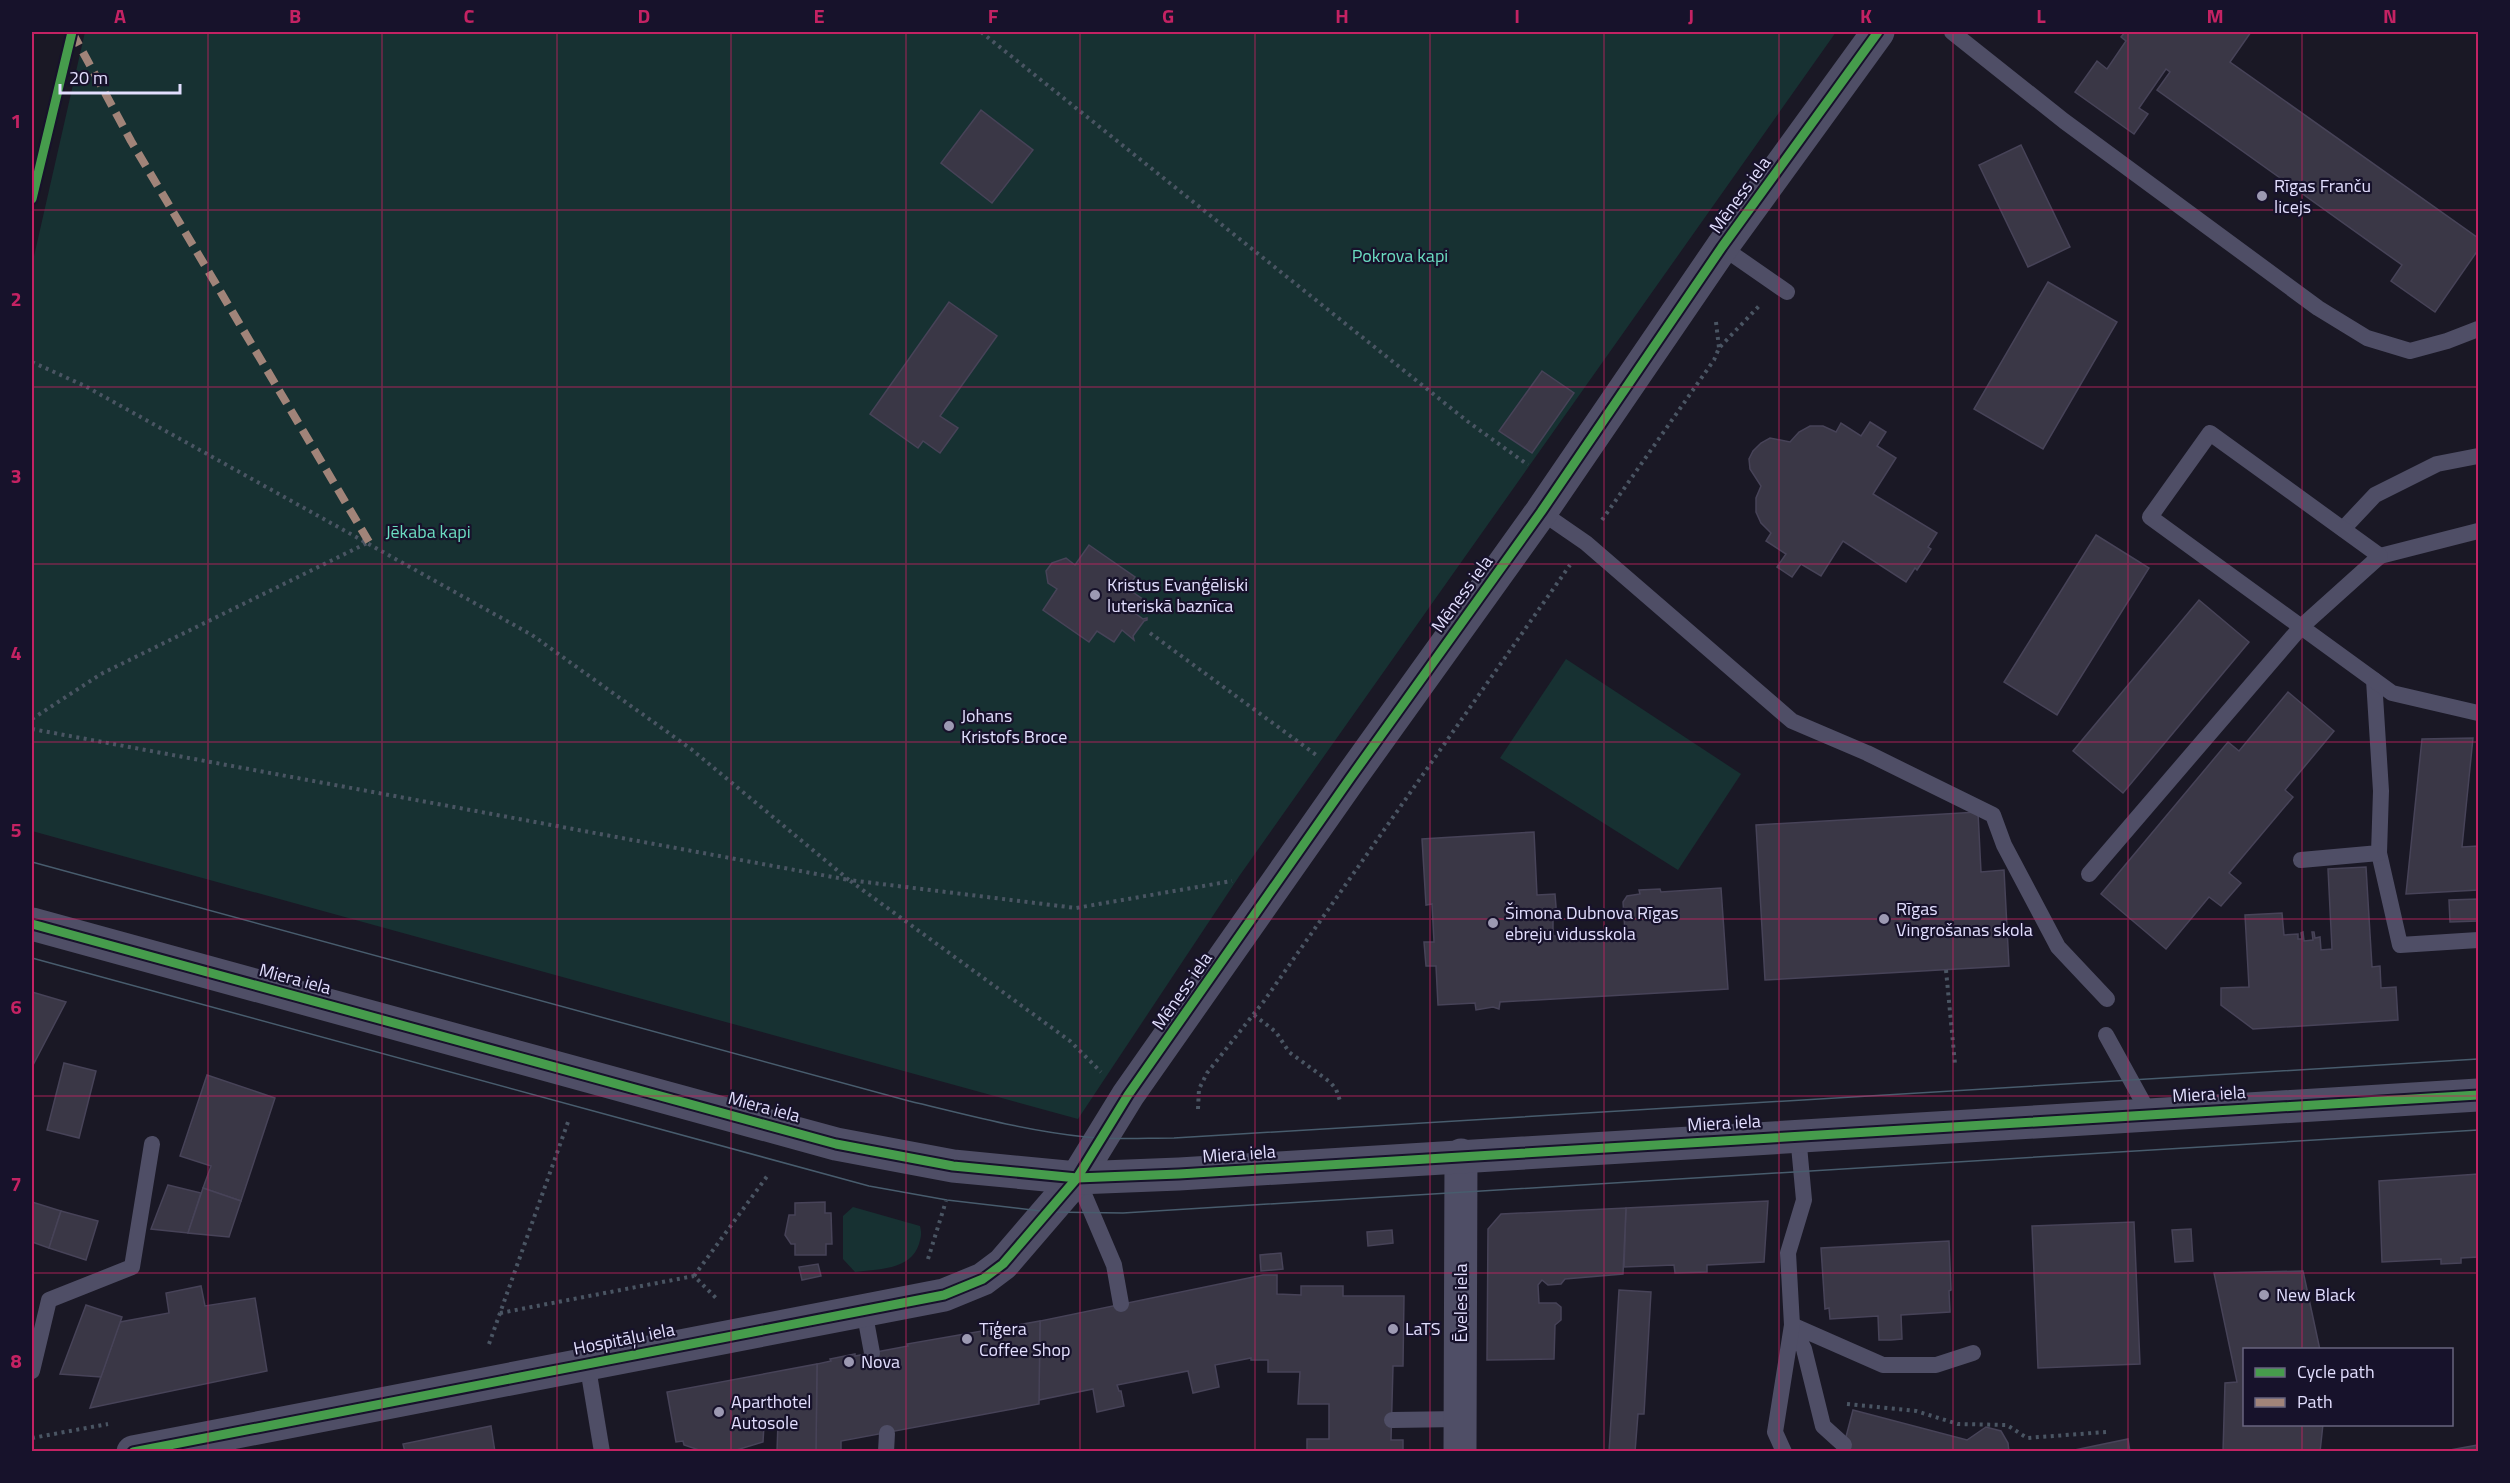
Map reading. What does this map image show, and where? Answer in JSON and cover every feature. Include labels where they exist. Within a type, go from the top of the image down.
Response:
[{"type":"street","name":"Mēness iela","points":[[1077,1178],[1128,1095],[1549,500],[1722,247],[1878,32]]},
{"type":"street","name":"Miera iela","points":[[32,924],[836,1144],[953,1166],[1077,1178],[1179,1174],[1461,1155],[2478,1095]]},
{"type":"street","name":"Ēveles iela","points":[[1460,1452],[1461,1155]]},
{"type":"street","name":"Hospitāļu iela","points":[[133,1452],[173,1448],[587,1362],[944,1295],[983,1279],[1003,1264],[1077,1178]]},
{"type":"lane","points":[[1952,32],[2111,156],[2318,308],[2367,338],[2410,351],[2447,342],[2478,329]]},
{"type":"lane","points":[[1722,247],[1781,287]]},
{"type":"lane","points":[[2380,556],[2210,433],[2150,517],[2392,693],[2478,713]]},
{"type":"lane","points":[[2343,529],[2375,495],[2437,464],[2478,456]]},
{"type":"lane","points":[[1549,500],[1586,543],[1792,721],[1867,753],[1993,815],[2004,845],[2058,947],[2107,999]]},
{"type":"lane","points":[[2089,874],[2301,627],[2380,556],[2478,531]]},
{"type":"lane","points":[[2374,680],[2381,791],[2379,853],[2400,945],[2478,940]]},
{"type":"lane","points":[[2301,860],[2379,853]]},
{"type":"lane","points":[[2106,1035],[2150,1114]]},
{"type":"lane","points":[[1784,1452],[1775,1432],[1792,1325],[1788,1253],[1804,1200],[1798,1135]]},
{"type":"lane","points":[[32,1371],[49,1300],[132,1267],[152,1144]]},
{"type":"lane","points":[[1077,1178],[1114,1264],[1121,1304]]},
{"type":"lane","points":[[864,1310],[872,1353]]},
{"type":"lane","points":[[1792,1325],[1883,1365],[1936,1365],[1973,1353]]},
{"type":"lane","points":[[1792,1325],[1804,1349],[1823,1426],[1844,1445]]},
{"type":"lane","points":[[587,1362],[602,1452]]},
{"type":"lane","points":[[1392,1420],[1460,1419]]},
{"type":"lane","points":[[886,1452],[887,1432]]},
{"type":"path","points":[[981,32],[1458,413],[1549,500]]},
{"type":"path","points":[[1198,1109],[1199,1089],[1207,1073],[1254,1015],[1714,360],[1719,348],[1758,307],[1781,287]]},
{"type":"path","points":[[1716,319],[1719,348]]},
{"type":"path","points":[[32,362],[85,386],[532,634],[691,749],[849,880],[1070,1041],[1107,1079]]},
{"type":"path","points":[[32,719],[101,674],[369,542]]},
{"type":"path","points":[[1150,633],[1325,761],[1351,777]]},
{"type":"path","points":[[32,729],[849,880],[1076,908],[1284,874]]},
{"type":"path","points":[[1946,970],[1954,1064]]},
{"type":"path","points":[[1254,1015],[1276,1032],[1289,1052],[1330,1082],[1336,1089],[1340,1101]]},
{"type":"path","points":[[486,1353],[568,1122]]},
{"type":"path","points":[[500,1313],[694,1276],[768,1175]]},
{"type":"path","points":[[694,1276],[719,1300]]},
{"type":"path","points":[[1817,1401],[1917,1410],[1958,1424],[1993,1427],[2007,1425],[2027,1438],[2106,1432]]},
{"type":"green space","name":"Jēkaba kapi","points":[[85,32],[1836,32],[1240,875],[1078,1119],[32,831],[32,265]]},
{"type":"green space","points":[[1566,659],[1741,774],[1678,870],[1500,758]]},
{"type":"green space","points":[[853,1207],[920,1226],[921,1237],[915,1253],[909,1259],[893,1267],[855,1272],[843,1259],[843,1216]]},
{"type":"building","points":[[2125,32],[2251,32],[2230,62],[2478,238],[2478,250],[2435,312],[2391,281],[2402,265],[2157,90],[2170,72],[2166,69],[2139,108],[2148,114],[2134,134],[2075,92],[2097,61],[2107,69],[2126,41],[2121,37]]},
{"type":"building","points":[[981,110],[1033,150],[992,203],[941,163]]},
{"type":"building","points":[[2021,145],[2070,247],[2028,267],[1979,165]]},
{"type":"building","points":[[2048,282],[2117,322],[2043,449],[1974,409]]},
{"type":"building","points":[[949,302],[997,336],[940,416],[958,428],[940,453],[923,441],[918,448],[870,414]]},
{"type":"building","points":[[1542,371],[1574,393],[1532,453],[1499,431]]},
{"type":"building","points":[[1870,422],[1886,432],[1877,446],[1896,458],[1873,494],[1937,533],[1928,547],[1931,549],[1906,582],[1843,541],[1821,576],[1801,564],[1792,577],[1777,567],[1786,554],[1766,541],[1771,533],[1761,523],[1756,512],[1756,498],[1761,486],[1750,469],[1749,459],[1753,451],[1770,438],[1790,442],[1799,432],[1810,426],[1823,426],[1836,432],[1841,423],[1861,436]]},
{"type":"building","points":[[2096,535],[2149,568],[2057,715],[2004,682]]},
{"type":"building","name":"Kristus Evanģēliski luteriskā baznīca","points":[[1089,545],[1135,577],[1127,588],[1144,600],[1135,613],[1147,620],[1133,636],[1134,640],[1122,630],[1114,642],[1097,631],[1089,642],[1043,610],[1057,589],[1048,583],[1046,571],[1052,563],[1066,558],[1075,565]]},
{"type":"building","points":[[2199,600],[2249,642],[2123,793],[2073,751]]},
{"type":"building","points":[[2288,692],[2334,731],[2285,790],[2293,797],[2229,873],[2241,883],[2221,906],[2209,897],[2166,949],[2101,894],[2228,742],[2239,751]]},
{"type":"building","points":[[2473,738],[2462,847],[2478,846],[2478,890],[2406,894],[2422,739]]},
{"type":"building","name":"Rīgas Vingrošanas skola","points":[[1978,812],[1981,872],[2004,870],[2009,966],[1765,980],[1756,825]]},
{"type":"building","name":"Šimona Dubnova Rīgas ebreju vidusskola","points":[[1534,832],[1537,895],[1555,894],[1557,919],[1553,919],[1553,936],[1625,932],[1623,902],[1627,896],[1640,894],[1639,890],[1660,889],[1661,892],[1721,888],[1728,989],[1500,1002],[1499,1009],[1493,1007],[1476,1010],[1475,1003],[1438,1005],[1436,966],[1426,966],[1424,942],[1434,942],[1432,904],[1426,905],[1422,839]]},
{"type":"building","points":[[2366,867],[2372,967],[2380,966],[2381,988],[2396,987],[2398,1020],[2253,1029],[2221,1005],[2221,988],[2249,987],[2245,915],[2282,913],[2284,935],[2298,934],[2298,939],[2302,939],[2301,933],[2303,932],[2304,941],[2313,940],[2312,932],[2314,932],[2315,938],[2320,937],[2321,950],[2332,949],[2328,869]]},
{"type":"building","points":[[2478,899],[2478,921],[2450,922],[2449,900]]},
{"type":"building","points":[[32,992],[66,1002],[32,1067]]},
{"type":"building","points":[[64,1063],[96,1071],[79,1138],[47,1130]]},
{"type":"building","points":[[207,1075],[275,1098],[241,1201],[203,1188],[211,1166],[180,1156]]},
{"type":"building","points":[[2478,1174],[2478,1257],[2461,1258],[2461,1263],[2441,1264],[2441,1259],[2382,1262],[2379,1181]]},
{"type":"building","points":[[168,1185],[201,1193],[188,1233],[151,1229]]},
{"type":"building","points":[[203,1188],[241,1201],[229,1237],[188,1233]]},
{"type":"building","points":[[1768,1201],[1764,1262],[1707,1265],[1707,1272],[1675,1273],[1674,1265],[1624,1267],[1626,1208]]},
{"type":"building","points":[[32,1202],[61,1211],[49,1248],[32,1242]]},
{"type":"building","points":[[825,1202],[825,1213],[831,1213],[832,1244],[826,1244],[826,1255],[795,1255],[795,1244],[791,1244],[785,1235],[789,1215],[795,1215],[795,1203]]},
{"type":"building","points":[[1626,1208],[1623,1274],[1565,1279],[1561,1284],[1548,1285],[1542,1280],[1538,1285],[1539,1303],[1556,1303],[1561,1307],[1561,1320],[1555,1325],[1554,1359],[1487,1360],[1488,1229],[1501,1214]]},
{"type":"building","points":[[61,1211],[98,1221],[86,1260],[49,1248]]},
{"type":"building","points":[[2134,1222],[2140,1364],[2038,1368],[2032,1226]]},
{"type":"building","points":[[2191,1229],[2193,1261],[2175,1262],[2172,1230]]},
{"type":"building","points":[[1392,1230],[1393,1243],[1368,1246],[1367,1232]]},
{"type":"building","points":[[1949,1241],[1950,1312],[1901,1315],[1902,1339],[1891,1340],[1879,1340],[1878,1316],[1830,1319],[1829,1308],[1825,1309],[1821,1248]]},
{"type":"building","points":[[1281,1253],[1283,1269],[1261,1271],[1260,1255]]},
{"type":"building","points":[[818,1264],[821,1276],[802,1280],[799,1267]]},
{"type":"building","points":[[2303,1271],[2320,1348],[2243,1348],[2243,1426],[2323,1426],[2320,1452],[2223,1452],[2225,1383],[2237,1382],[2214,1273]]},
{"type":"building","points":[[1263,1275],[1277,1275],[1277,1294],[1301,1295],[1301,1286],[1343,1286],[1343,1296],[1404,1296],[1403,1366],[1393,1366],[1391,1440],[1403,1440],[1403,1452],[1307,1452],[1307,1439],[1329,1439],[1329,1404],[1298,1404],[1300,1372],[1268,1372],[1268,1360],[1251,1360],[1251,1358],[1215,1365],[1219,1387],[1193,1393],[1188,1371],[1117,1385],[1121,1391],[1124,1406],[1097,1412],[1093,1389],[1039,1400],[1040,1321]]},
{"type":"building","points":[[201,1286],[205,1306],[255,1298],[267,1371],[90,1408],[120,1322],[169,1313],[166,1293]]},
{"type":"building","points":[[1619,1290],[1651,1292],[1644,1414],[1638,1414],[1635,1452],[1609,1452]]},
{"type":"building","points":[[86,1305],[122,1317],[101,1377],[60,1374]]},
{"type":"building","points":[[1040,1321],[1039,1404],[841,1441],[841,1452],[816,1452],[817,1364],[855,1354],[855,1356],[908,1346],[907,1344]]},
{"type":"building","points":[[817,1364],[816,1452],[777,1452],[778,1422],[764,1425],[763,1442],[730,1452],[705,1452],[684,1445],[683,1441],[676,1442],[667,1392]]},
{"type":"building","points":[[1853,1410],[1967,1440],[1986,1427],[2001,1431],[2008,1443],[2009,1452],[1842,1452]]},
{"type":"building","points":[[491,1426],[495,1452],[405,1452],[403,1444]]},
{"type":"building","points":[[2128,1439],[2130,1452],[2065,1452]]},
{"type":"building","points":[[2478,1445],[2478,1452],[2439,1452]]},
{"type":"tram line","points":[[32,862],[909,1101],[1019,1127],[1097,1138],[1174,1138],[2478,1059]]},
{"type":"tram line","points":[[32,958],[869,1186],[947,1200],[1049,1212],[1123,1213],[2478,1130]]},
{"type":"marked path","points":[[72,32],[131,141],[369,542]]},
{"type":"cycle path","points":[[32,199],[72,32]]},
{"type":"cycle path","points":[[133,1452],[944,1295],[983,1279],[1003,1264],[1077,1178],[1128,1095],[1351,777],[1541,512],[1722,247],[1878,32]]},
{"type":"cycle path","points":[[32,924],[836,1144],[953,1166],[1077,1178],[1179,1174],[2478,1095]]},
{"type":"place","name":"Rīgas Franču licejs","points":[[2262,196]]},
{"type":"place","name":"Kristus Evanģēliski luteriskā baznīca","points":[[1095,595]]},
{"type":"place","name":"Johans Kristofs Broce","points":[[949,726]]},
{"type":"place","name":"Rīgas Vingrošanas skola","points":[[1884,919]]},
{"type":"place","name":"Šimona Dubnova Rīgas ebreju vidusskola","points":[[1493,923]]},
{"type":"place","name":"New Black","points":[[2264,1295]]},
{"type":"place","name":"LaTS","points":[[1393,1329]]},
{"type":"place","name":"Tīģera Coffee Shop","points":[[967,1339]]},
{"type":"place","name":"Nova","points":[[849,1362]]},
{"type":"place","name":"Aparthotel Autosole","points":[[719,1412]]},
{"type":"park label","name":"Pokrova kapi","points":[[1400,256]]}]
